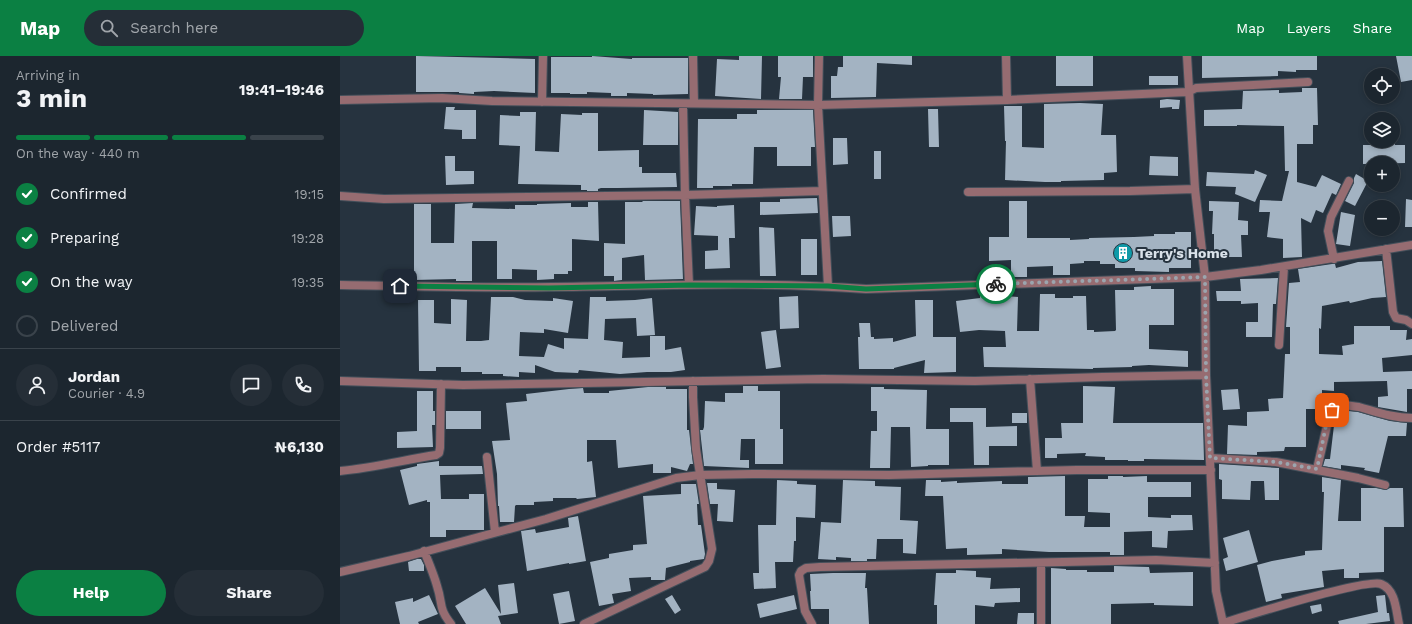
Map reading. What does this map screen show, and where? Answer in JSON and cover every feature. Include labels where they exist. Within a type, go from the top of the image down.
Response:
[{"type":"street","points":[[542,102],[543,56]]},
{"type":"street","points":[[694,56],[694,103]]},
{"type":"street","points":[[819,56],[818,105],[828,286]]},
{"type":"street","points":[[1006,56],[1007,100]]},
{"type":"street","points":[[1187,56],[1195,189],[1205,277],[1206,375],[1216,591],[1223,623],[1361,585],[1375,583],[1387,588],[1392,594],[1399,624]]},
{"type":"street","points":[[340,100],[442,98],[542,102],[818,105],[1007,100],[1188,92],[1196,88],[1308,82]]},
{"type":"street","points":[[683,104],[685,195],[690,285]]},
{"type":"street","points":[[1334,259],[1328,231],[1330,217],[1349,181]]},
{"type":"street","points":[[968,192],[1195,189]]},
{"type":"street","points":[[340,196],[384,199],[685,195],[822,191]]},
{"type":"street","points":[[340,285],[549,288],[690,285],[828,286],[866,289],[1205,277],[1284,267],[1334,259],[1386,248],[1412,245]]},
{"type":"street","points":[[1386,248],[1393,312],[1396,318],[1406,320],[1412,324]]},
{"type":"street","points":[[1279,345],[1284,267]]},
{"type":"street","points":[[340,381],[441,384],[568,384],[823,379],[975,381],[1206,375]]},
{"type":"street","points":[[1030,379],[1037,472]]},
{"type":"street","points":[[584,624],[705,567],[709,562],[712,549],[700,475],[694,420],[694,381]]},
{"type":"street","points":[[340,471],[364,469],[406,459],[436,455],[439,453],[441,384]]},
{"type":"street","points":[[1317,469],[1328,416],[1336,404],[1358,407],[1402,418],[1412,418]]},
{"type":"street","points":[[487,457],[495,532]]},
{"type":"street","points":[[1210,458],[1276,462],[1317,469],[1385,485]]},
{"type":"street","points":[[340,572],[546,519],[676,478],[700,475],[889,475],[1211,470]]},
{"type":"street","points":[[424,551],[438,587],[441,609],[444,616],[451,624]]},
{"type":"street","points":[[812,624],[805,611],[799,575],[801,570],[806,568],[1156,560],[1215,563]]},
{"type":"street","points":[[1041,563],[1041,624]]},
{"type":"building","points":[[416,56],[535,59],[535,93],[494,91],[474,92],[474,94],[459,92],[416,92]]},
{"type":"building","points":[[592,56],[632,59],[688,58],[688,94],[653,95],[627,93],[627,96],[611,96],[611,93],[551,93],[551,57]]},
{"type":"building","points":[[739,56],[762,56],[761,99],[715,96],[717,59],[739,60]]},
{"type":"building","points":[[778,56],[813,56],[813,77],[803,77],[802,99],[779,99],[781,77],[778,77]]},
{"type":"building","points":[[843,56],[912,56],[912,65],[877,63],[876,97],[831,98],[831,76],[837,76],[838,67],[843,67]]},
{"type":"building","points":[[1056,56],[1093,56],[1093,86],[1056,86]]},
{"type":"building","points":[[1202,56],[1317,56],[1317,70],[1296,70],[1296,72],[1278,71],[1278,76],[1202,78]]},
{"type":"building","points":[[1396,56],[1412,56],[1412,80],[1401,82],[1400,68],[1398,68]]},
{"type":"building","points":[[1149,76],[1178,76],[1178,85],[1149,85]]},
{"type":"building","points":[[1302,88],[1317,88],[1318,125],[1313,125],[1313,144],[1297,144],[1297,182],[1316,187],[1322,175],[1341,184],[1336,195],[1332,193],[1323,213],[1316,210],[1311,223],[1301,218],[1302,257],[1283,258],[1283,239],[1267,237],[1270,212],[1259,212],[1260,200],[1282,201],[1289,171],[1285,171],[1284,126],[1204,126],[1204,110],[1242,109],[1243,91],[1279,90],[1279,93],[1302,92]]},
{"type":"building","points":[[1160,100],[1180,100],[1179,109],[1172,109],[1172,107],[1160,108]]},
{"type":"building","points":[[1044,104],[1103,104],[1101,135],[1116,135],[1117,172],[1104,173],[1104,180],[1045,182],[1005,180],[1006,141],[1004,106],[1022,106],[1022,147],[1044,148]]},
{"type":"building","points":[[446,107],[455,107],[454,110],[476,110],[476,139],[462,139],[462,130],[444,129]]},
{"type":"building","points":[[928,109],[938,109],[939,147],[929,147]]},
{"type":"building","points":[[644,110],[678,112],[678,145],[643,145]]},
{"type":"building","points":[[757,110],[813,110],[815,147],[811,147],[811,166],[777,166],[777,147],[754,147],[753,184],[732,184],[732,186],[697,188],[698,119],[737,119],[737,114],[757,114]]},
{"type":"building","points":[[520,112],[536,112],[535,151],[559,152],[561,114],[582,115],[582,113],[598,113],[598,151],[639,150],[639,167],[642,167],[642,173],[676,173],[677,187],[601,188],[598,189],[598,191],[587,191],[581,190],[581,185],[518,184],[520,146],[499,145],[500,115],[520,116]]},
{"type":"building","points":[[833,138],[847,138],[848,164],[833,165]]},
{"type":"building","points":[[1363,145],[1364,148],[1400,148],[1400,145],[1405,145],[1405,163],[1400,163],[1400,156],[1364,156],[1363,164]]},
{"type":"building","points":[[874,151],[881,151],[881,179],[874,179]]},
{"type":"building","points":[[445,156],[455,156],[455,171],[474,171],[474,184],[446,185]]},
{"type":"building","points":[[1150,156],[1178,157],[1178,176],[1149,175]]},
{"type":"building","points":[[1255,170],[1267,175],[1255,202],[1235,194],[1236,187],[1206,186],[1207,172],[1254,174]]},
{"type":"building","points":[[1356,174],[1364,179],[1364,189],[1355,206],[1345,201],[1354,183]]},
{"type":"building","points":[[817,198],[818,213],[760,215],[760,202],[780,202],[780,199]]},
{"type":"building","points":[[1406,199],[1412,200],[1412,227],[1405,227]]},
{"type":"building","points":[[680,201],[683,279],[645,280],[644,255],[622,258],[622,280],[614,281],[614,276],[604,276],[604,243],[625,244],[625,202]]},
{"type":"building","points":[[1009,201],[1027,201],[1027,238],[1070,238],[1070,240],[1154,236],[1154,234],[1191,232],[1191,268],[1169,268],[1169,272],[1135,271],[1135,268],[1115,268],[1115,264],[1100,264],[1100,261],[1084,261],[1084,263],[1070,264],[1070,275],[1053,275],[1053,266],[1027,267],[1027,277],[1011,277],[1011,260],[989,261],[989,237],[1009,237]]},
{"type":"building","points":[[1209,201],[1239,202],[1238,220],[1248,221],[1248,235],[1241,235],[1242,257],[1214,257],[1214,234],[1212,234],[1213,211],[1209,211]]},
{"type":"building","points":[[588,202],[598,202],[599,241],[572,239],[572,271],[568,271],[568,274],[554,274],[554,279],[537,280],[537,270],[512,269],[512,279],[497,279],[497,241],[472,241],[472,281],[456,281],[456,279],[414,280],[414,204],[431,204],[431,243],[454,243],[455,204],[473,203],[472,208],[515,209],[515,205],[571,203],[571,207],[588,207]]},
{"type":"building","points":[[734,205],[735,238],[729,238],[730,268],[705,269],[705,251],[718,250],[718,236],[694,235],[696,206],[717,207]]},
{"type":"building","points":[[1341,212],[1355,215],[1350,246],[1336,244]]},
{"type":"building","points":[[832,216],[850,216],[851,236],[833,237]]},
{"type":"building","points":[[759,227],[774,228],[776,276],[760,276]]},
{"type":"building","points":[[801,239],[817,239],[817,275],[801,275]]},
{"type":"building","points":[[1382,261],[1386,297],[1322,306],[1321,329],[1319,328],[1319,354],[1343,355],[1342,346],[1354,344],[1354,326],[1390,326],[1390,330],[1407,330],[1406,340],[1412,339],[1412,355],[1382,358],[1383,372],[1412,371],[1412,389],[1407,389],[1407,412],[1378,407],[1378,397],[1388,396],[1387,381],[1334,382],[1334,391],[1322,390],[1322,409],[1306,409],[1306,447],[1285,447],[1284,451],[1257,452],[1257,455],[1227,454],[1228,425],[1247,426],[1247,412],[1269,411],[1268,399],[1283,398],[1285,354],[1290,354],[1290,327],[1286,327],[1289,283],[1300,282],[1298,269],[1332,264],[1335,264],[1336,268],[1358,262]]},
{"type":"building","points":[[1278,278],[1276,304],[1273,304],[1272,337],[1246,337],[1246,322],[1258,322],[1258,303],[1241,304],[1241,301],[1217,301],[1216,291],[1241,291],[1240,279]]},
{"type":"building","points":[[1151,286],[1151,289],[1174,289],[1174,325],[1149,325],[1149,349],[1188,351],[1188,367],[1149,365],[1093,369],[984,367],[983,347],[1006,347],[1005,331],[979,330],[960,332],[956,301],[980,298],[980,294],[1018,297],[1017,331],[1039,331],[1040,294],[1055,294],[1055,298],[1086,296],[1087,330],[1094,330],[1094,332],[1115,331],[1115,290],[1134,290],[1134,287]]},
{"type":"building","points":[[798,296],[799,328],[780,329],[779,297]]},
{"type":"building","points":[[491,297],[513,297],[525,300],[553,301],[553,298],[573,301],[568,333],[544,329],[544,333],[520,332],[519,356],[544,357],[548,344],[564,349],[564,338],[588,339],[590,297],[606,297],[606,301],[652,298],[655,335],[637,336],[636,318],[605,319],[604,340],[623,342],[622,358],[650,357],[650,336],[665,336],[665,350],[681,347],[685,370],[620,374],[579,370],[578,373],[555,372],[535,365],[535,373],[519,372],[519,377],[503,376],[503,374],[482,374],[482,372],[461,372],[461,367],[436,367],[436,371],[419,371],[418,300],[434,300],[434,323],[451,324],[451,299],[467,300],[466,341],[481,341],[489,340]]},
{"type":"building","points":[[915,300],[933,300],[933,337],[956,337],[956,372],[924,373],[925,360],[894,369],[859,369],[859,323],[870,323],[871,337],[874,337],[874,339],[893,338],[893,342],[916,336]]},
{"type":"building","points":[[776,330],[781,367],[766,369],[761,332]]},
{"type":"building","points":[[743,386],[758,386],[758,391],[780,391],[780,429],[783,429],[783,464],[755,464],[755,439],[741,439],[740,460],[749,460],[749,468],[704,466],[700,430],[703,430],[704,427],[705,401],[725,402],[725,393],[743,393]]},
{"type":"building","points":[[1083,386],[1115,387],[1113,423],[1203,423],[1204,460],[1105,460],[1105,457],[1085,456],[1086,453],[1057,454],[1057,458],[1045,458],[1045,438],[1062,438],[1061,423],[1083,423]]},
{"type":"building","points":[[648,387],[687,389],[687,430],[689,430],[693,464],[690,464],[687,471],[671,467],[671,473],[653,473],[653,464],[618,468],[616,440],[587,440],[587,462],[592,461],[596,497],[577,499],[553,498],[553,501],[534,502],[534,505],[516,505],[514,522],[500,522],[497,474],[492,441],[510,440],[506,403],[527,401],[526,394],[569,389],[583,388],[584,393],[609,393],[609,391]]},
{"type":"building","points":[[871,387],[884,387],[884,389],[927,390],[926,429],[949,429],[949,465],[911,467],[910,427],[891,427],[890,468],[870,468],[871,431],[877,431],[877,411],[871,411]]},
{"type":"building","points":[[1238,389],[1240,409],[1223,410],[1221,390]]},
{"type":"building","points":[[417,391],[433,391],[435,425],[432,425],[433,447],[397,448],[397,432],[417,431]]},
{"type":"building","points":[[950,408],[986,408],[986,427],[1017,426],[1017,446],[989,446],[989,465],[974,465],[973,422],[950,422]]},
{"type":"building","points":[[1339,410],[1358,412],[1390,421],[1407,423],[1406,436],[1388,436],[1379,473],[1364,470],[1365,468],[1341,465],[1341,469],[1323,466],[1325,459],[1330,459],[1335,417]]},
{"type":"building","points":[[446,411],[481,411],[481,429],[446,429]]},
{"type":"building","points":[[1012,413],[1027,413],[1027,423],[1012,423]]},
{"type":"building","points":[[439,461],[439,466],[482,466],[483,474],[440,475],[441,499],[469,499],[469,494],[484,494],[484,530],[446,530],[446,537],[430,537],[430,502],[427,502],[427,500],[409,505],[400,470],[417,466],[417,464]]},
{"type":"building","points":[[1219,464],[1279,468],[1279,500],[1265,500],[1264,481],[1251,481],[1250,500],[1222,499],[1222,480],[1219,479]]},
{"type":"building","points":[[1065,476],[1065,516],[1085,516],[1084,527],[1110,527],[1110,513],[1088,512],[1088,479],[1108,479],[1108,476],[1147,476],[1147,482],[1191,482],[1191,497],[1148,497],[1148,517],[1171,518],[1171,515],[1192,515],[1193,530],[1168,531],[1167,548],[1152,547],[1152,531],[1124,532],[1124,555],[1110,555],[1110,552],[1049,552],[1002,549],[1002,554],[967,555],[967,548],[946,549],[943,496],[925,496],[926,480],[941,480],[941,482],[957,481],[957,483],[1002,481],[1002,484],[1028,484],[1028,477]]},
{"type":"building","points":[[1322,477],[1341,480],[1338,521],[1361,521],[1361,488],[1386,490],[1390,488],[1403,488],[1404,527],[1384,527],[1384,572],[1359,573],[1359,578],[1344,578],[1344,569],[1322,571],[1324,587],[1281,594],[1282,598],[1266,602],[1257,565],[1305,555],[1305,551],[1322,550],[1324,492],[1322,492]]},
{"type":"building","points":[[777,480],[797,481],[797,484],[816,485],[815,518],[796,517],[796,541],[794,541],[793,562],[775,562],[776,588],[754,589],[753,573],[759,573],[758,525],[776,525]]},
{"type":"building","points":[[843,480],[875,481],[875,486],[901,487],[900,520],[918,521],[916,554],[903,553],[903,539],[877,539],[876,559],[867,559],[867,561],[851,561],[851,558],[836,557],[836,560],[818,559],[821,522],[841,523]]},
{"type":"building","points":[[707,483],[717,483],[717,489],[735,490],[733,522],[717,521],[718,504],[710,504]]},
{"type":"building","points":[[681,484],[696,484],[699,504],[697,504],[698,525],[701,525],[705,554],[704,559],[690,561],[666,568],[665,580],[651,580],[651,577],[629,578],[631,591],[612,594],[614,603],[599,606],[590,562],[609,558],[609,554],[633,550],[633,545],[647,544],[643,496],[681,494]]},
{"type":"building","points":[[578,516],[586,561],[527,571],[521,531],[535,529],[536,533],[569,527],[568,518]]},
{"type":"building","points":[[1249,530],[1258,562],[1226,571],[1223,559],[1228,557],[1223,538]]},
{"type":"building","points":[[421,559],[424,565],[424,571],[409,571],[408,562]]},
{"type":"building","points":[[1114,566],[1149,567],[1150,573],[1193,572],[1193,606],[1154,605],[1154,603],[1111,604],[1111,624],[1051,624],[1051,568],[1087,570],[1087,572],[1114,572]]},
{"type":"building","points":[[956,570],[976,571],[976,577],[991,578],[990,589],[1020,588],[1020,602],[995,603],[994,607],[975,605],[975,624],[937,624],[937,605],[934,605],[936,573],[956,573]]},
{"type":"building","points":[[866,573],[865,588],[867,588],[869,624],[829,624],[829,609],[811,609],[810,574]]},
{"type":"building","points":[[514,583],[518,613],[498,616],[501,624],[466,624],[455,606],[485,588],[501,614],[498,585]]},
{"type":"building","points":[[569,591],[575,621],[559,624],[553,594]]},
{"type":"building","points":[[429,595],[438,614],[418,622],[419,624],[400,624],[395,602],[413,598],[413,602]]},
{"type":"building","points":[[672,595],[681,610],[675,614],[665,599]]},
{"type":"building","points":[[794,595],[797,609],[760,618],[757,604]]},
{"type":"building","points":[[1385,595],[1387,613],[1389,613],[1390,621],[1366,624],[1339,624],[1338,621],[1378,612],[1376,596]]},
{"type":"building","points":[[1321,604],[1322,611],[1312,614],[1310,606]]},
{"type":"building","points":[[1018,613],[1034,613],[1034,624],[1017,624]]},
{"type":"way so far","points":[[996,284],[1205,277],[1206,375],[1210,458],[1276,462],[1317,469],[1328,416],[1332,410]]},
{"type":"place","name":"Terry's Home","points":[[1123,253]]},
{"type":"route","points":[[400,286],[549,288],[690,285],[828,286],[866,289],[996,284]]}]
